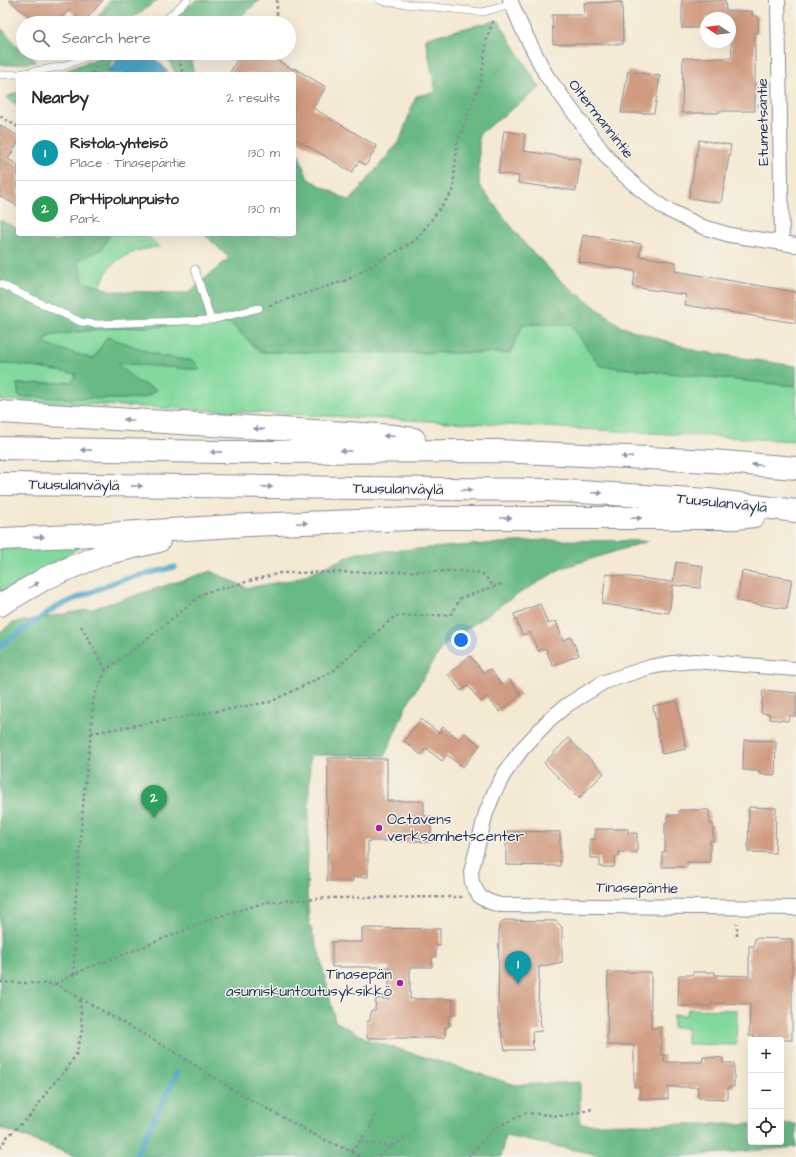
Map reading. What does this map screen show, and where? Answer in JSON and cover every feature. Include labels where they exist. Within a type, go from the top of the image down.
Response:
[{"type":"highway","points":[[0,412],[395,436],[497,451]]},
{"type":"highway","points":[[0,448],[219,452],[497,451],[712,461],[796,468]]},
{"type":"highway","name":"Tuusulanväylä","points":[[0,484],[548,490],[708,500],[796,511]]},
{"type":"highway","points":[[0,539],[75,536],[249,525],[439,518],[735,518],[796,514]]},
{"type":"highway","points":[[0,605],[46,578],[104,554],[153,542],[249,525]]},
{"type":"street","name":"Etumetsäntie","points":[[778,0],[782,243]]},
{"type":"street","name":"Oltermannintie","points":[[511,2],[522,28],[546,75],[602,152],[619,171],[636,186],[664,208],[703,227],[730,235],[796,245]]},
{"type":"street","points":[[480,897],[472,883],[471,872],[486,813],[494,793],[504,774],[522,749],[550,719],[567,705],[604,682],[650,667],[673,663],[695,661],[796,668]]},
{"type":"street","name":"Tinasepäntie","points":[[480,897],[500,905],[631,905],[796,908]]},
{"type":"lane","points":[[170,16],[187,0]]},
{"type":"lane","points":[[379,0],[482,12],[498,9],[511,2]]},
{"type":"lane","points":[[30,72],[64,66],[79,60]]},
{"type":"lane","points":[[0,75],[16,74]]},
{"type":"lane","points":[[195,269],[211,320]]},
{"type":"lane","points":[[0,284],[81,322],[97,324],[211,320],[259,308]]},
{"type":"path","points":[[277,0],[277,16]]},
{"type":"path","points":[[259,308],[347,280],[416,240],[453,191],[457,144],[481,80],[486,38],[498,9]]},
{"type":"path","points":[[179,60],[182,72]]},
{"type":"path","points":[[0,116],[16,126]]},
{"type":"path","points":[[74,975],[75,908],[93,700],[106,670],[204,593],[280,573],[460,571],[482,573],[494,587]]},
{"type":"path","points":[[91,733],[270,702],[332,672],[395,616],[450,615],[462,598],[502,584]]},
{"type":"path","points":[[81,626],[106,670]]},
{"type":"path","points":[[55,984],[87,968],[217,917],[267,902],[331,898],[480,897]]},
{"type":"path","points":[[0,982],[55,984],[171,1050],[237,1092],[311,1132],[362,1157]]},
{"type":"path","points":[[0,1148],[7,1137],[32,1114],[48,1090],[66,1070],[76,1053],[82,1030],[80,998]]},
{"type":"path","points":[[468,1157],[495,1128],[526,1113],[564,1116],[592,1109]]},
{"type":"path","points":[[351,1152],[369,1130],[376,1113]]},
{"type":"path","points":[[378,1157],[391,1146],[410,1136]]},
{"type":"path","points":[[359,1142],[391,1146]]},
{"type":"green space","points":[[110,0],[158,0],[135,16],[99,16]]},
{"type":"green space","points":[[196,0],[260,0],[241,16],[178,16]]},
{"type":"green space","points":[[498,20],[540,88],[479,134],[479,185],[525,244],[562,282],[622,327],[697,351],[796,366],[796,386],[600,366],[570,324],[523,324],[510,353],[260,352],[230,323],[99,329],[49,336],[44,344],[93,359],[107,337],[161,356],[194,361],[200,370],[117,363],[136,381],[157,390],[144,398],[19,397],[17,384],[72,382],[76,374],[15,364],[0,364],[0,220],[16,228],[16,236],[32,236],[40,240],[57,241],[72,236],[109,236],[101,250],[78,260],[83,282],[114,291],[188,293],[229,258],[206,236],[296,236],[296,152],[298,153],[308,179],[350,201],[400,140],[416,96],[436,92],[425,38]]},
{"type":"green space","points":[[0,27],[16,45],[16,60],[34,60],[35,62],[8,65],[0,64]]},
{"type":"green space","points":[[92,60],[114,60],[111,62],[108,72],[63,72]]},
{"type":"green space","points":[[169,60],[192,60],[191,61],[194,72],[175,72]]},
{"type":"green space","points":[[16,93],[16,106],[7,97]]},
{"type":"green space","points":[[109,236],[146,236],[150,238],[159,247],[131,253],[118,260],[108,270],[100,287],[83,282],[77,260],[101,250]]},
{"type":"green space","points":[[230,323],[260,352],[510,353],[523,324],[570,324],[600,366],[796,386],[796,441],[490,424],[0,400],[0,364],[15,364],[76,374],[72,382],[17,384],[19,397],[119,399],[144,398],[157,390],[136,381],[116,363],[194,361],[161,356],[108,337],[93,359],[44,344],[49,336],[99,329]]},
{"type":"green space","points":[[545,540],[649,541],[562,568],[505,602],[443,646],[407,704],[385,756],[310,755],[307,894],[309,922],[321,959],[335,1021],[369,1040],[516,1085],[580,1082],[580,1124],[748,1124],[748,1145],[784,1145],[784,1124],[796,1124],[796,1147],[686,1156],[609,1157],[505,1136],[501,1157],[78,1157],[0,1128],[0,632],[13,623],[92,609],[211,571],[247,588],[296,579],[357,553]]},
{"type":"green space","points":[[0,544],[86,544],[0,594]]},
{"type":"green space","points":[[688,1009],[737,1010],[736,1045],[687,1044],[687,1028],[673,1028],[673,1015],[687,1015]]},
{"type":"water","points":[[156,60],[167,72],[109,72],[117,61]]},
{"type":"building","points":[[9,0],[103,0],[89,16],[76,16],[69,10],[64,16],[28,16]]},
{"type":"building","points":[[682,0],[725,0],[726,11],[752,11],[752,16],[758,16],[758,33],[755,33],[755,111],[682,113],[683,58],[732,58],[732,48],[736,48],[736,12],[700,12],[700,28],[682,28]]},
{"type":"building","points":[[622,2],[623,44],[553,44],[552,15],[585,15],[584,3]]},
{"type":"building","points":[[237,60],[276,60],[294,70],[294,68],[326,87],[313,108],[377,146],[366,165],[359,161],[352,172],[296,139],[296,72],[230,72]]},
{"type":"building","points":[[628,71],[660,76],[654,113],[621,113]]},
{"type":"building","points":[[0,125],[16,135],[16,146],[8,159],[16,164],[16,205],[0,196]]},
{"type":"building","points":[[504,131],[525,134],[523,151],[581,159],[576,191],[518,183],[519,176],[498,173]]},
{"type":"building","points":[[699,140],[731,145],[721,203],[689,198]]},
{"type":"building","points":[[583,235],[641,244],[639,256],[676,262],[675,271],[796,292],[796,323],[685,305],[686,295],[633,287],[635,271],[578,262]]},
{"type":"building","points":[[676,562],[703,566],[700,588],[673,585],[669,613],[602,604],[606,574],[673,582]]},
{"type":"building","points":[[742,571],[792,579],[787,609],[737,601]]},
{"type":"building","points":[[540,604],[548,624],[556,621],[563,640],[571,637],[579,655],[553,666],[545,648],[538,651],[530,632],[522,635],[514,614]]},
{"type":"building","points":[[470,656],[484,673],[490,669],[502,685],[509,679],[521,695],[500,712],[487,697],[481,702],[468,686],[461,691],[448,674]]},
{"type":"building","points":[[763,690],[796,693],[796,716],[789,716],[788,721],[769,719],[770,714],[761,713]]},
{"type":"building","points":[[677,701],[686,749],[662,754],[653,706]]},
{"type":"building","points":[[421,719],[439,733],[443,727],[459,739],[465,733],[480,745],[463,767],[447,755],[442,761],[426,748],[421,755],[404,741]]},
{"type":"building","points":[[568,738],[604,773],[579,798],[544,763]]},
{"type":"building","points":[[744,740],[776,741],[775,775],[760,774],[760,771],[743,770]]},
{"type":"building","name":"Octavens verksamhetscenter","points":[[328,758],[387,759],[387,801],[424,801],[424,816],[431,816],[431,841],[368,841],[368,877],[353,877],[353,881],[327,881]]},
{"type":"building","points":[[749,807],[776,808],[775,853],[748,852]]},
{"type":"building","points":[[679,810],[709,810],[710,824],[713,824],[713,841],[710,840],[710,862],[687,862],[687,867],[662,867],[662,852],[665,852],[665,824],[667,823],[667,815],[679,815]]},
{"type":"building","points":[[595,829],[628,829],[628,833],[637,833],[637,853],[619,852],[619,857],[615,857],[614,867],[600,867],[600,858],[590,858],[590,839],[595,839]]},
{"type":"building","points":[[506,831],[560,832],[560,866],[506,865]]},
{"type":"building","points":[[504,920],[556,921],[562,927],[562,962],[539,967],[538,1008],[542,1031],[532,1032],[533,1050],[505,1050],[498,1015],[499,926]]},
{"type":"building","name":"Tinasepän asumiskuntoutusyksikkö","points":[[362,928],[440,929],[440,946],[436,946],[436,957],[432,957],[432,967],[410,967],[410,999],[453,999],[453,1016],[449,1016],[449,1027],[445,1027],[445,1038],[367,1038],[367,1021],[370,1021],[371,1010],[375,1010],[376,999],[389,999],[389,967],[332,967],[332,942],[362,942]]},
{"type":"building","points":[[755,938],[792,939],[792,1040],[784,1040],[784,1037],[749,1036],[750,1004],[711,1003],[711,1006],[678,1006],[679,975],[692,975],[693,972],[715,972],[715,975],[749,976],[749,946],[754,946]]},
{"type":"building","points":[[608,972],[651,972],[651,1028],[661,1028],[661,1055],[665,1055],[664,1062],[702,1062],[703,1057],[723,1058],[723,1063],[734,1063],[734,1087],[728,1087],[728,1099],[698,1098],[698,1087],[668,1087],[668,1099],[640,1099],[640,1087],[634,1087],[634,1045],[607,1045]]},
{"type":"waterway","points":[[0,646],[56,607],[117,581],[175,567]]},
{"type":"waterway","points":[[135,1157],[177,1073]]},
{"type":"place","name":"Pirttipolunpuisto","points":[[154,818]]},
{"type":"place","name":"Octavens verksamhetscenter","points":[[379,828]]},
{"type":"place","name":"Tinasepän asumiskuntoutusyksikkö","points":[[400,983]]},
{"type":"place","name":"Ristola-yhteisö","points":[[518,984]]}]
